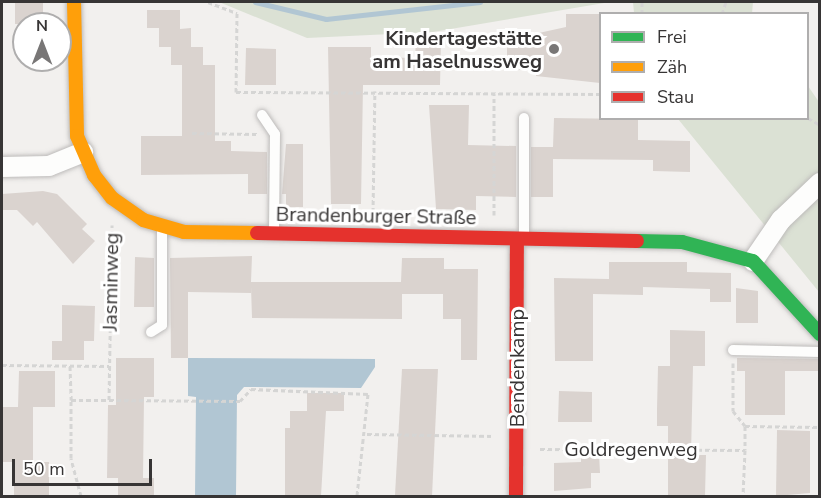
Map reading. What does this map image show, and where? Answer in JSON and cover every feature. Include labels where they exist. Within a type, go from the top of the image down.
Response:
[{"type":"street","name":"Brandenburger Straße","points":[[74,2],[72,90],[82,152],[112,198],[162,227],[184,232],[274,232],[682,242],[753,261]]},
{"type":"street","points":[[2,167],[49,166],[82,152]]},
{"type":"street","points":[[819,183],[781,220],[753,261],[819,334]]},
{"type":"street","name":"Bendenkamp","points":[[516,496],[521,239]]},
{"type":"lane","points":[[262,115],[275,134],[274,232]]},
{"type":"lane","points":[[521,239],[524,118]]},
{"type":"lane","points":[[151,332],[162,325],[162,227]]},
{"type":"lane","points":[[733,350],[819,352]]},
{"type":"path","points":[[208,2],[237,13],[236,92],[599,94]]},
{"type":"path","points":[[372,235],[375,91]]},
{"type":"path","points":[[494,92],[494,238]]},
{"type":"path","points":[[192,133],[275,134]]},
{"type":"path","name":"Jasminweg","points":[[109,400],[112,198]]},
{"type":"path","points":[[733,350],[733,411],[746,426],[744,496]]},
{"type":"path","points":[[2,365],[109,366]]},
{"type":"path","points":[[70,366],[71,458],[81,496]]},
{"type":"path","points":[[71,400],[240,401],[251,390],[357,390],[368,393],[367,434],[359,446],[357,496]]},
{"type":"path","points":[[746,426],[819,427]]},
{"type":"path","name":"Goldregenweg","points":[[367,434],[746,450]]},
{"type":"shaded area","points":[[219,2],[610,2],[433,32],[307,38]]},
{"type":"shaded area","points":[[633,2],[753,2],[752,12],[634,12]]},
{"type":"shaded area","points":[[809,87],[819,102],[819,292],[679,120],[809,120]]},
{"type":"water","points":[[188,358],[375,359],[375,367],[361,388],[244,387],[237,395],[236,496],[195,496],[196,397],[188,396]]},
{"type":"building","points":[[15,2],[43,2],[43,12],[15,12]]},
{"type":"building","points":[[147,10],[180,10],[180,29],[191,28],[191,47],[203,47],[203,65],[215,65],[215,141],[231,141],[231,151],[267,152],[267,194],[248,194],[248,174],[141,175],[141,136],[182,136],[182,65],[171,65],[171,47],[159,47],[159,28],[147,28]]},
{"type":"building","name":"Kindertagestätte am Haselnussweg","points":[[566,14],[599,14],[599,83],[536,76],[536,69],[519,70],[519,58],[507,58],[507,40],[566,27]]},
{"type":"building","points":[[416,41],[441,41],[440,85],[363,85],[361,204],[331,204],[328,47],[371,47],[371,57],[415,58]]},
{"type":"building","points":[[246,48],[276,49],[276,85],[245,85]]},
{"type":"building","points":[[429,105],[469,105],[468,145],[516,146],[516,197],[476,196],[476,210],[436,209]]},
{"type":"building","points":[[554,118],[638,120],[638,140],[690,141],[690,172],[653,171],[653,160],[553,159],[553,197],[531,197],[531,147],[553,147]]},
{"type":"building","points":[[286,144],[303,144],[303,207],[286,207],[286,194],[282,194]]},
{"type":"building","points":[[43,191],[57,194],[87,224],[82,229],[95,241],[73,264],[37,222],[33,226],[17,210],[2,210],[2,194]]},
{"type":"building","points":[[252,256],[251,282],[401,282],[402,258],[444,258],[444,269],[478,269],[477,360],[461,360],[461,319],[443,319],[443,294],[402,294],[402,319],[252,318],[251,287],[251,293],[188,292],[188,358],[171,358],[170,258]]},
{"type":"building","points":[[135,257],[154,258],[154,307],[134,307]]},
{"type":"building","points":[[609,262],[687,262],[687,272],[731,273],[731,302],[710,302],[710,289],[643,287],[643,295],[593,294],[593,361],[555,361],[554,278],[609,279]]},
{"type":"building","points":[[736,288],[758,291],[758,323],[736,323]]},
{"type":"building","points":[[62,305],[95,306],[94,341],[84,341],[84,360],[52,360],[52,341],[62,341]]},
{"type":"building","points":[[670,330],[705,331],[705,366],[693,366],[691,455],[706,455],[705,496],[668,496],[668,426],[657,426],[657,409],[658,366],[670,366]]},
{"type":"building","points":[[116,358],[154,358],[154,397],[144,397],[143,478],[154,478],[154,496],[118,496],[118,478],[107,478],[108,405],[116,405]]},
{"type":"building","points":[[737,358],[819,359],[818,371],[785,371],[785,415],[745,415],[745,371],[737,371]]},
{"type":"building","points":[[402,369],[438,369],[432,496],[395,495]]},
{"type":"building","points":[[19,371],[55,371],[55,407],[33,407],[33,462],[49,462],[49,496],[14,496],[14,462],[2,462],[2,407],[18,407]]},
{"type":"building","points":[[559,391],[592,392],[592,422],[558,422]]},
{"type":"building","points":[[307,393],[344,393],[344,411],[326,411],[321,496],[285,496],[285,428],[290,428],[290,411],[307,411]]},
{"type":"building","points":[[777,430],[810,431],[810,493],[776,496]]},
{"type":"building","points":[[581,453],[599,453],[600,473],[591,473],[591,488],[554,491],[554,463],[581,462]]},
{"type":"waterway","points":[[255,2],[326,19],[480,2]]},
{"type":"traffic: fast","points":[[637,241],[682,242],[753,261],[820,334]]},
{"type":"traffic: slow","points":[[74,2],[77,136],[94,175],[112,198],[143,220],[184,232],[257,233]]},
{"type":"traffic: jam","points":[[257,233],[637,241]]},
{"type":"traffic: jam","points":[[516,496],[517,239]]},
{"type":"place","name":"Kindertagestätte am Haselnussweg","points":[[554,49]]}]
